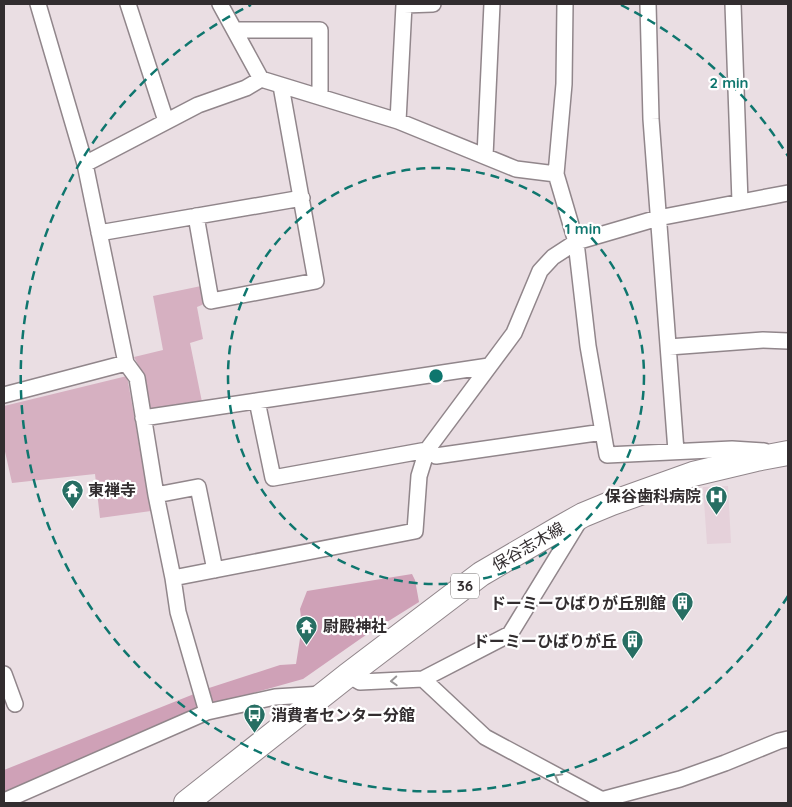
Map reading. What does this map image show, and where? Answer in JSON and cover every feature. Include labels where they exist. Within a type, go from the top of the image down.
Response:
[{"type":"main road","name":"保谷志木線","points":[[186,803],[481,574],[583,515],[693,474],[788,453]]},
{"type":"street","points":[[38,4],[84,164],[126,363],[137,378],[156,495],[174,578],[178,612],[207,712]]},
{"type":"street","points":[[128,4],[166,121]]},
{"type":"street","points":[[220,4],[261,79],[398,121],[516,169],[556,174]]},
{"type":"street","points":[[398,121],[404,5],[433,4]]},
{"type":"street","points":[[485,156],[492,4]]},
{"type":"street","points":[[565,4],[564,84],[556,174],[576,242],[588,346],[607,454],[732,449],[788,453]]},
{"type":"street","points":[[648,4],[650,119],[676,450]]},
{"type":"street","points":[[733,4],[740,202]]},
{"type":"street","points":[[235,30],[320,30],[320,97]]},
{"type":"street","points":[[84,164],[198,105],[246,88],[261,79]]},
{"type":"street","points":[[196,216],[211,300],[316,281],[281,86]]},
{"type":"street","points":[[174,578],[415,530],[419,476],[427,450],[514,333],[540,271],[553,258],[576,242],[658,218],[788,193]]},
{"type":"street","points":[[99,233],[302,198]]},
{"type":"street","points":[[669,347],[763,340],[788,341]]},
{"type":"street","points":[[4,396],[126,363]]},
{"type":"street","points":[[143,418],[489,366]]},
{"type":"street","points":[[257,401],[273,478],[427,450],[436,456],[603,432]]},
{"type":"street","points":[[156,495],[198,487],[215,570]]},
{"type":"street","points":[[348,676],[360,682],[423,679],[510,634],[583,515]]},
{"type":"street","points":[[4,674],[14,704]]},
{"type":"street","points":[[423,679],[485,737],[605,802],[680,779],[725,763],[779,740],[788,739]]},
{"type":"street","points":[[4,801],[207,712],[275,697],[324,694]]},
{"type":"shaded area","points":[[206,285],[209,302],[197,307],[203,339],[190,343],[202,402],[155,411],[147,406],[142,372],[134,357],[163,350],[153,296]]},
{"type":"shaded area","points":[[127,376],[151,511],[100,518],[95,474],[12,483],[4,447],[4,406]]},
{"type":"shaded area","name":"保谷歯科病院","points":[[728,486],[731,543],[707,544],[703,487]]},
{"type":"shaded area","points":[[412,574],[419,602],[363,637],[303,679],[225,701],[4,794],[4,770],[209,688],[280,665],[296,664],[302,626],[300,609],[307,591]]},
{"type":"place","name":"東禅寺","points":[[72,509]]},
{"type":"place","name":"保谷歯科病院","points":[[717,515]]},
{"type":"place","name":"ドーミーひばりが丘別館","points":[[682,622]]},
{"type":"place","name":"尉殿神社","points":[[307,645]]},
{"type":"place","name":"ドーミーひばりが丘","points":[[633,660]]},
{"type":"place","name":"消費者センター分館","points":[[255,734]]}]
